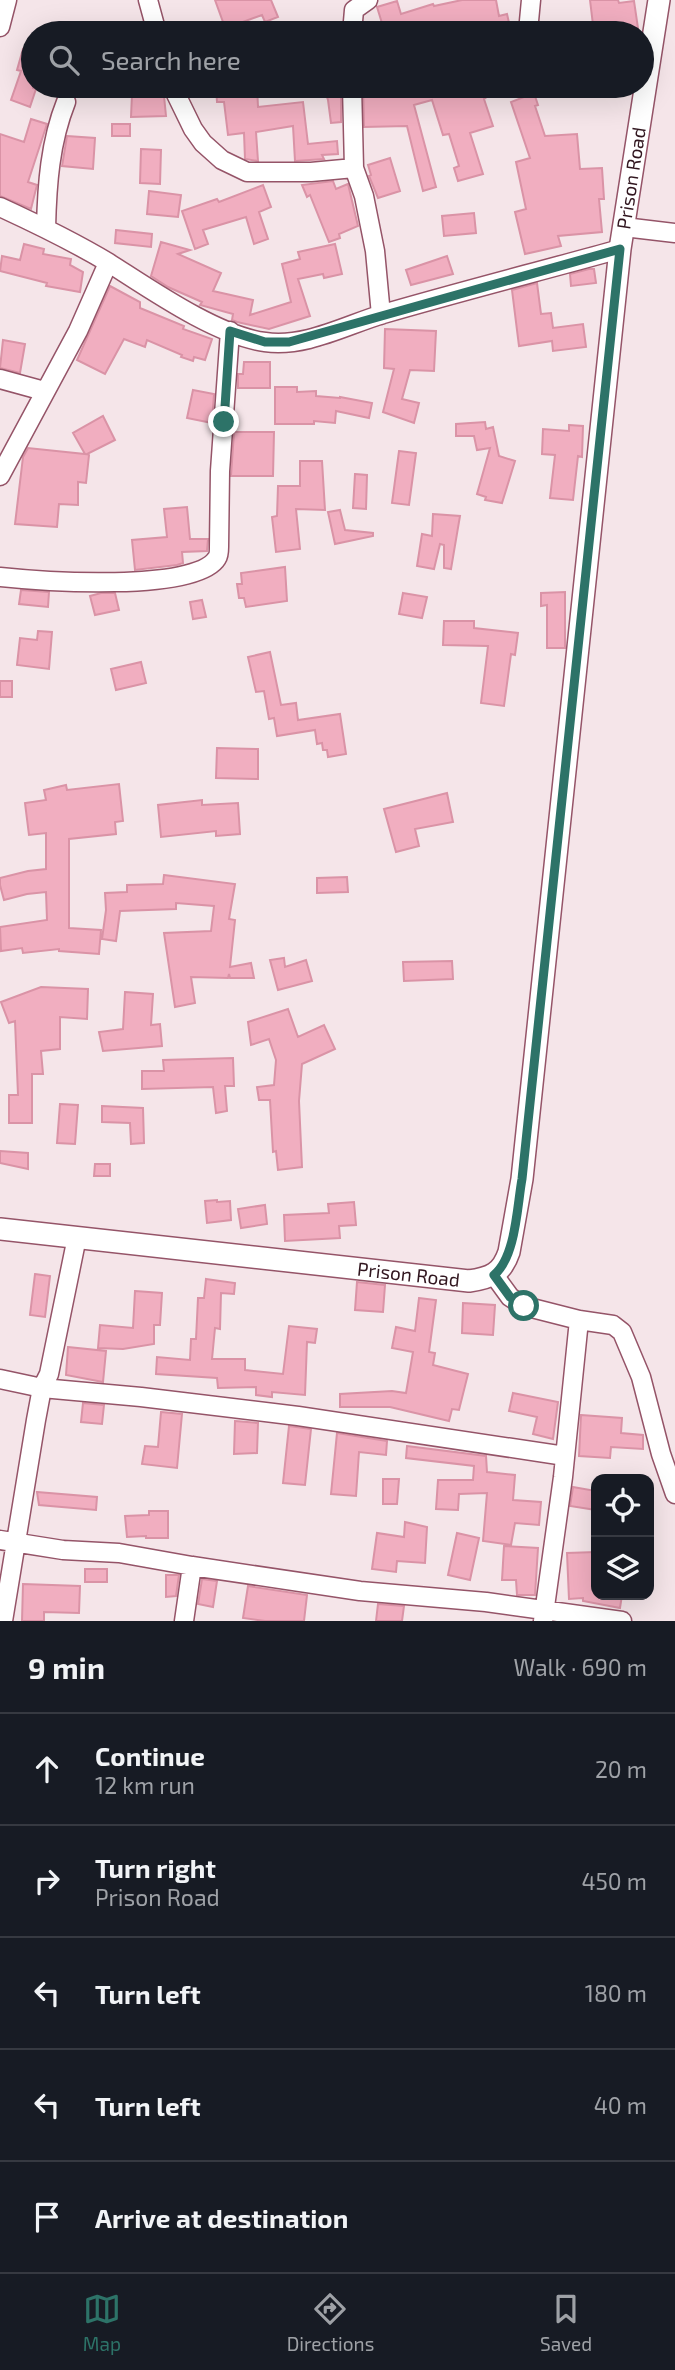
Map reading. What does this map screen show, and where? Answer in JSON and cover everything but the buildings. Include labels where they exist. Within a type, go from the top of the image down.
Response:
[{"type":"street","points":[[0,27],[7,0]]},
{"type":"street","points":[[148,0],[154,21]]},
{"type":"street","points":[[353,21],[354,10],[368,0]]},
{"type":"street","points":[[529,21],[531,0]]},
{"type":"street","name":"Prison Road","points":[[653,21],[659,0]]},
{"type":"street","points":[[178,98],[192,129],[203,143],[222,160],[247,172],[311,172],[354,168]]},
{"type":"street","points":[[352,98],[354,168],[364,196],[375,251],[380,281],[381,315]]},
{"type":"street","name":"Prison Road","points":[[0,1229],[469,1281],[494,1275],[501,1270],[509,1252],[522,1179],[620,249],[640,98]]},
{"type":"street","points":[[46,228],[48,180],[66,102]]},
{"type":"street","points":[[0,207],[46,228],[108,262],[185,310],[230,331],[265,342],[289,342],[335,330],[620,249]]},
{"type":"street","points":[[624,227],[675,233]]},
{"type":"street","points":[[0,476],[78,331],[108,262]]},
{"type":"street","points":[[0,577],[94,584],[131,581],[193,572],[207,567],[217,558],[230,331]]},
{"type":"street","points":[[0,379],[44,391]]},
{"type":"street","points":[[3,1621],[8,1542],[42,1388],[49,1374],[77,1237]]},
{"type":"street","points":[[494,1275],[510,1297],[524,1306],[579,1320],[613,1325],[622,1332],[641,1377],[661,1454],[675,1494]]},
{"type":"street","points":[[544,1615],[565,1456],[579,1320]]},
{"type":"street","points":[[0,1379],[42,1388],[298,1416],[565,1456]]},
{"type":"street","points":[[8,1542],[63,1550],[118,1553],[360,1591],[544,1615],[622,1621]]},
{"type":"street","points":[[184,1621],[192,1566]]},
{"type":"route","points":[[224,422],[230,331],[265,342],[289,342],[310,338],[381,315],[620,249],[522,1179],[509,1252],[501,1270],[494,1275],[510,1297],[524,1306]]}]
